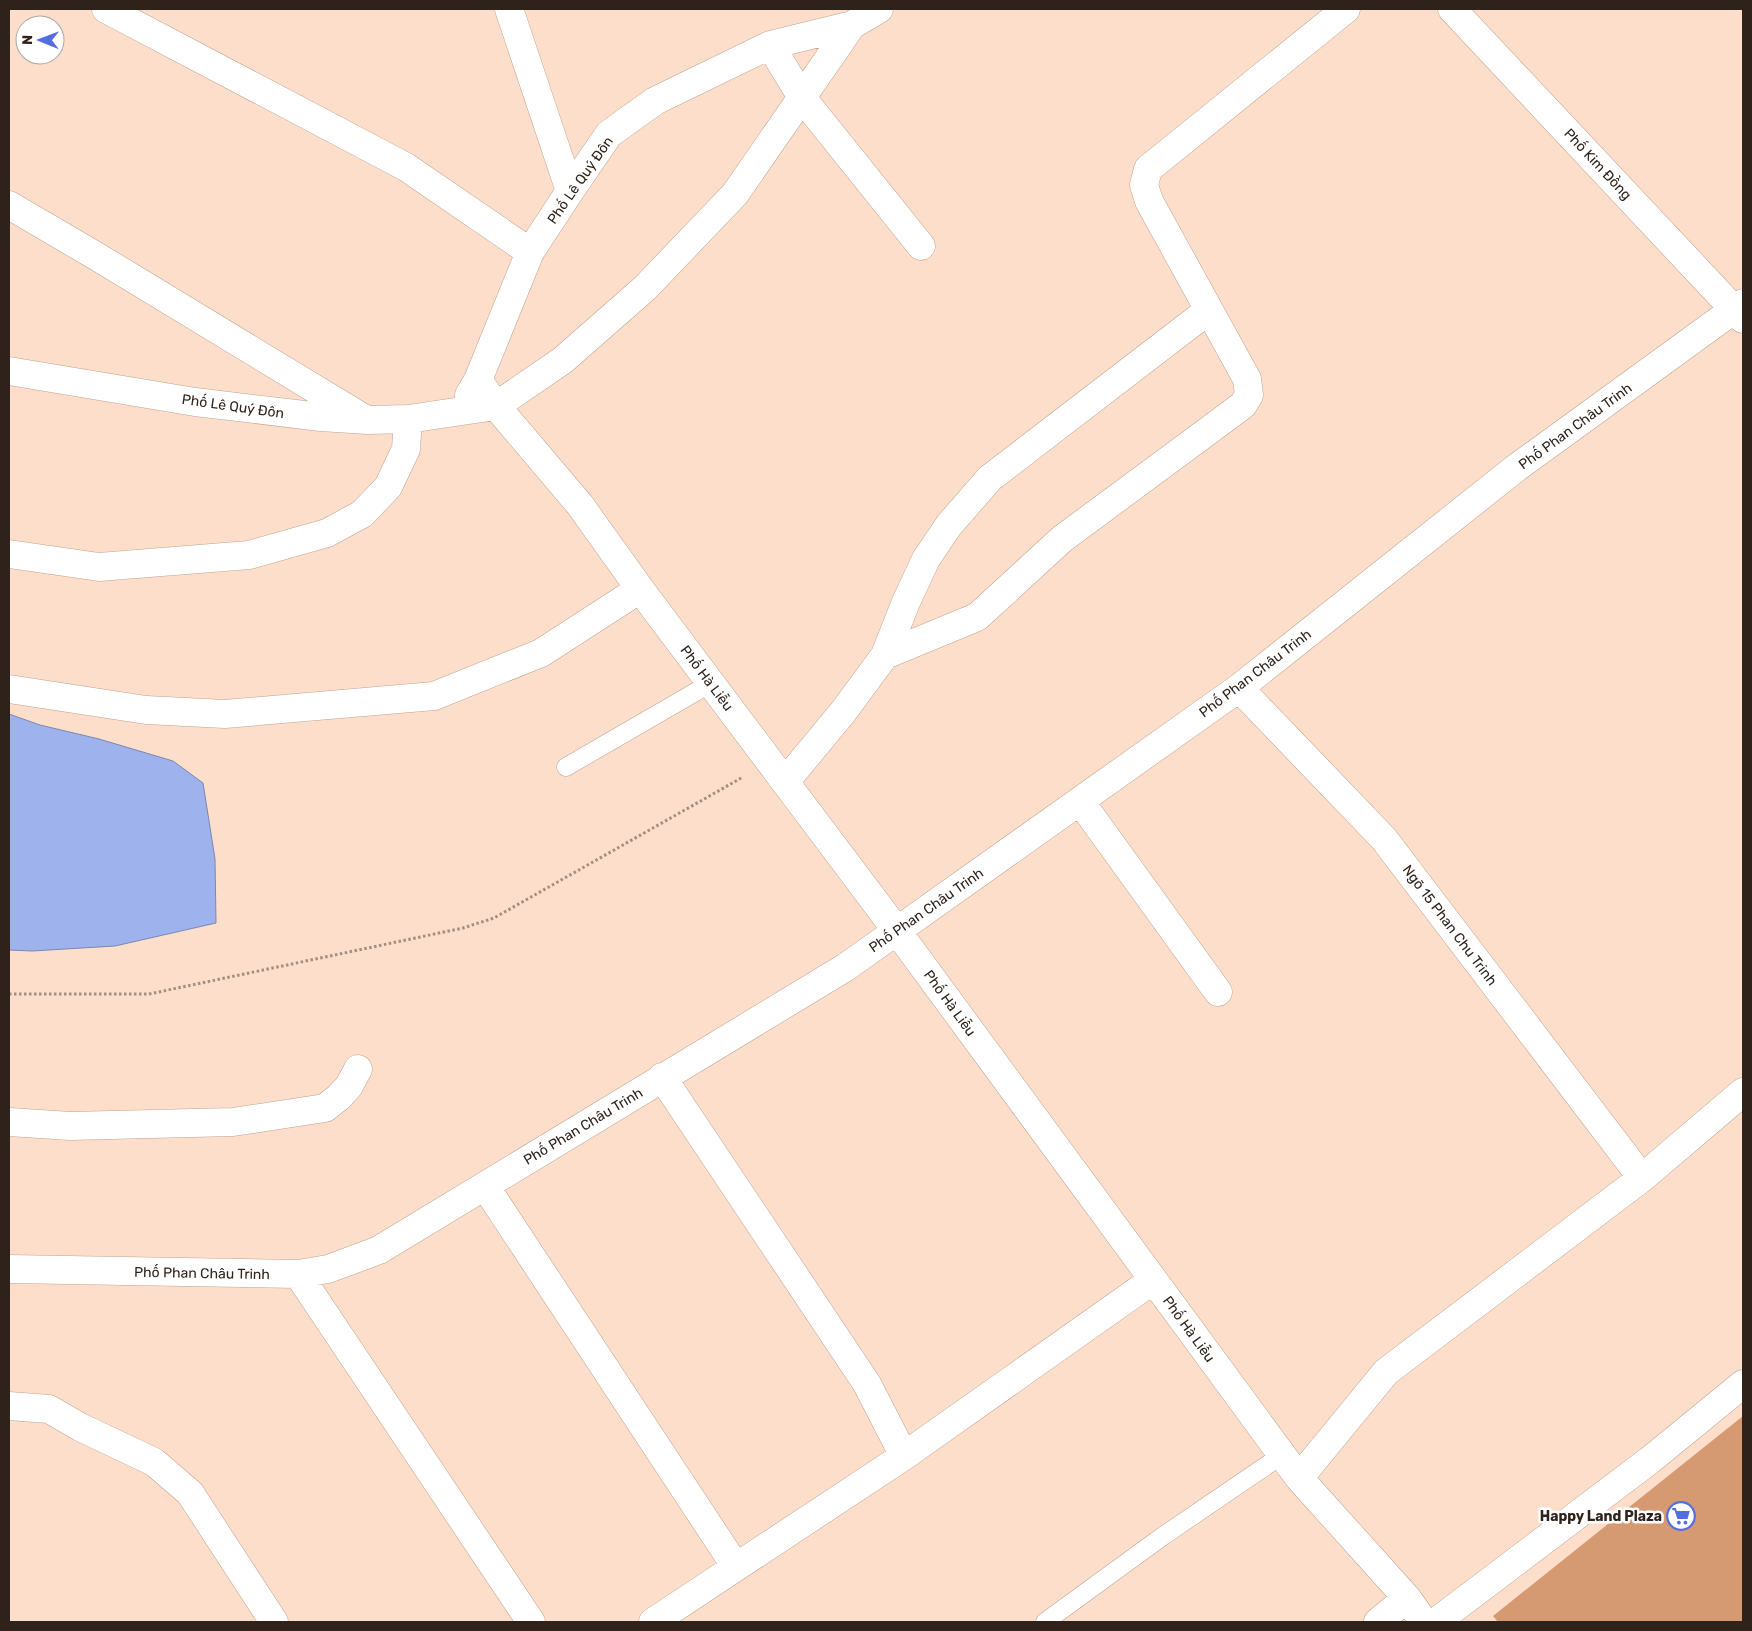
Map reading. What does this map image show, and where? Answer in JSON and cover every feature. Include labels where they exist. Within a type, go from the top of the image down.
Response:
[{"type":"street","points":[[106,9],[406,168],[530,252]]},
{"type":"street","points":[[509,9],[570,190]]},
{"type":"street","name":"Phố Lê Quý Đôn","points":[[459,412],[478,380],[530,252],[609,134],[655,101],[770,45],[852,25],[879,9]]},
{"type":"street","points":[[885,655],[977,616],[1062,540],[1242,405],[1248,395],[1247,379],[1149,201],[1144,185],[1148,169],[1346,9]]},
{"type":"street","name":"Phố Kim Đồng","points":[[1452,9],[1741,311]]},
{"type":"street","name":"Phố Lê Quý Đôn","points":[[9,370],[195,402],[321,417],[408,420],[496,406],[564,360],[645,288],[735,194],[803,99],[852,25]]},
{"type":"street","points":[[770,45],[803,99],[920,246]]},
{"type":"street","points":[[9,205],[367,420]]},
{"type":"street","points":[[778,772],[842,712],[885,655],[906,602],[926,559],[949,525],[990,478],[1209,310]]},
{"type":"street","name":"Phố Phan Châu Trinh","points":[[9,1269],[298,1274],[328,1269],[379,1250],[846,966],[897,931],[1239,688],[1516,468],[1741,311]]},
{"type":"street","name":"Phố Hà Liễu","points":[[478,380],[496,406],[580,505],[640,589],[897,931],[1299,1478],[1407,1598],[1424,1622]]},
{"type":"street","points":[[9,554],[99,567],[249,555],[327,533],[362,514],[388,487],[406,450],[408,420]]},
{"type":"street","points":[[9,689],[146,710],[225,714],[434,696],[542,653],[640,589]]},
{"type":"street","name":"Ngõ 15 Phan Chu Trinh","points":[[1239,688],[1384,839],[1642,1178]]},
{"type":"street","points":[[1080,801],[1218,992]]},
{"type":"street","points":[[9,1122],[70,1126],[233,1122],[324,1108],[344,1092],[358,1069]]},
{"type":"street","points":[[662,1077],[867,1384],[904,1456]]},
{"type":"street","points":[[1299,1478],[1386,1372],[1642,1178],[1743,1092]]},
{"type":"street","points":[[485,1186],[736,1567]]},
{"type":"street","points":[[298,1274],[531,1622]]},
{"type":"street","points":[[653,1622],[904,1456],[1153,1280]]},
{"type":"street","points":[[1436,1622],[1650,1460],[1743,1384]]},
{"type":"street","points":[[9,1406],[49,1409],[80,1427],[154,1462],[190,1493],[274,1622]]},
{"type":"street","points":[[1378,1622],[1407,1598]]},
{"type":"lane","points":[[566,767],[711,683]]},
{"type":"lane","points":[[1045,1622],[1163,1536],[1282,1455]]},
{"type":"path","points":[[9,994],[149,994],[463,928],[494,918],[778,772]]},
{"type":"water","points":[[9,714],[40,725],[99,739],[173,761],[203,783],[215,859],[216,923],[115,946],[32,951],[9,950]]},
{"type":"building","name":"Happy Land Plaza","points":[[1743,1416],[1743,1622],[1498,1622],[1493,1616]]},
{"type":"place","name":"Happy Land Plaza","points":[[1681,1516]]}]
